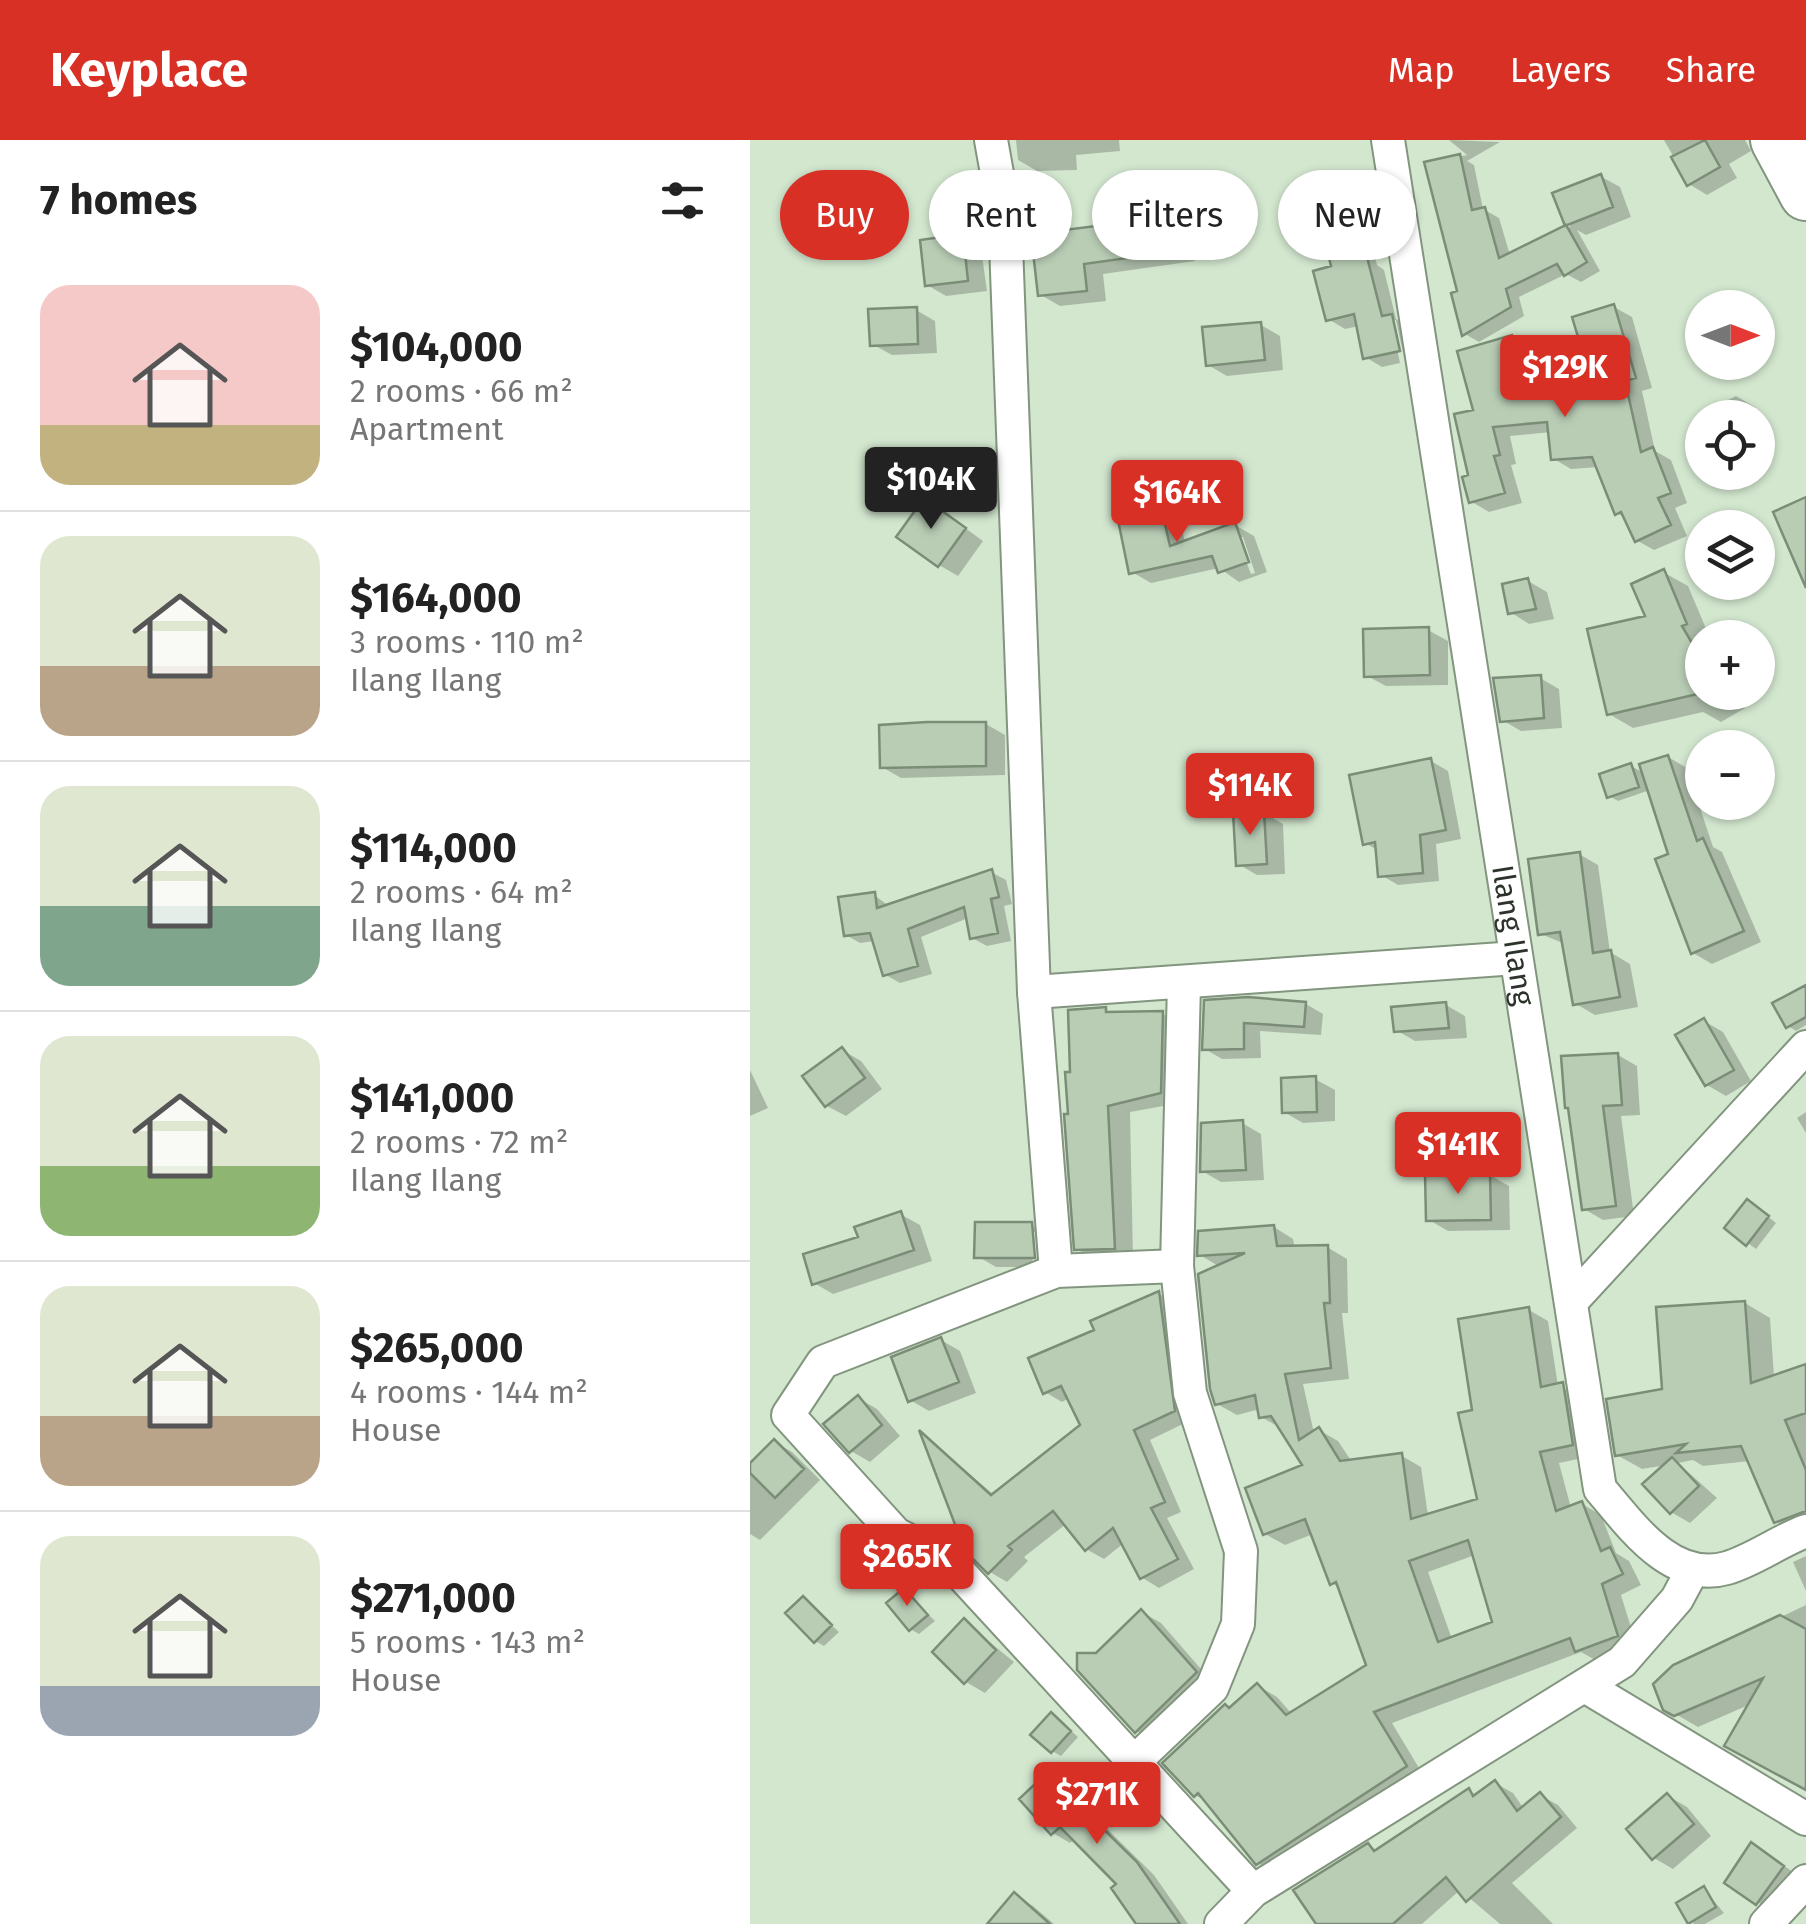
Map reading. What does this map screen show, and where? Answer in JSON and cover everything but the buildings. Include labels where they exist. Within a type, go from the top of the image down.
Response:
[{"type":"main road","points":[[1777,140],[1806,194]]},
{"type":"street","points":[[990,140],[1004,218],[1034,992],[1056,1272]]},
{"type":"street","name":"Ilang Ilang","points":[[1388,140],[1600,1489],[1652,1549],[1693,1569]]},
{"type":"street","points":[[1034,992],[1516,958]]},
{"type":"street","points":[[1134,1762],[1212,1688],[1238,1624],[1241,1551],[1190,1393],[1177,1266],[1184,984]]},
{"type":"street","points":[[1570,1302],[1806,1047]]},
{"type":"street","points":[[1177,1266],[1056,1272],[823,1362],[788,1415],[896,1534],[949,1562],[1134,1762],[1242,1912],[1622,1662],[1676,1599],[1693,1569],[1725,1569],[1806,1531]]},
{"type":"street","points":[[1584,1686],[1806,1819]]},
{"type":"street","points":[[1766,1924],[1806,1881]]}]
